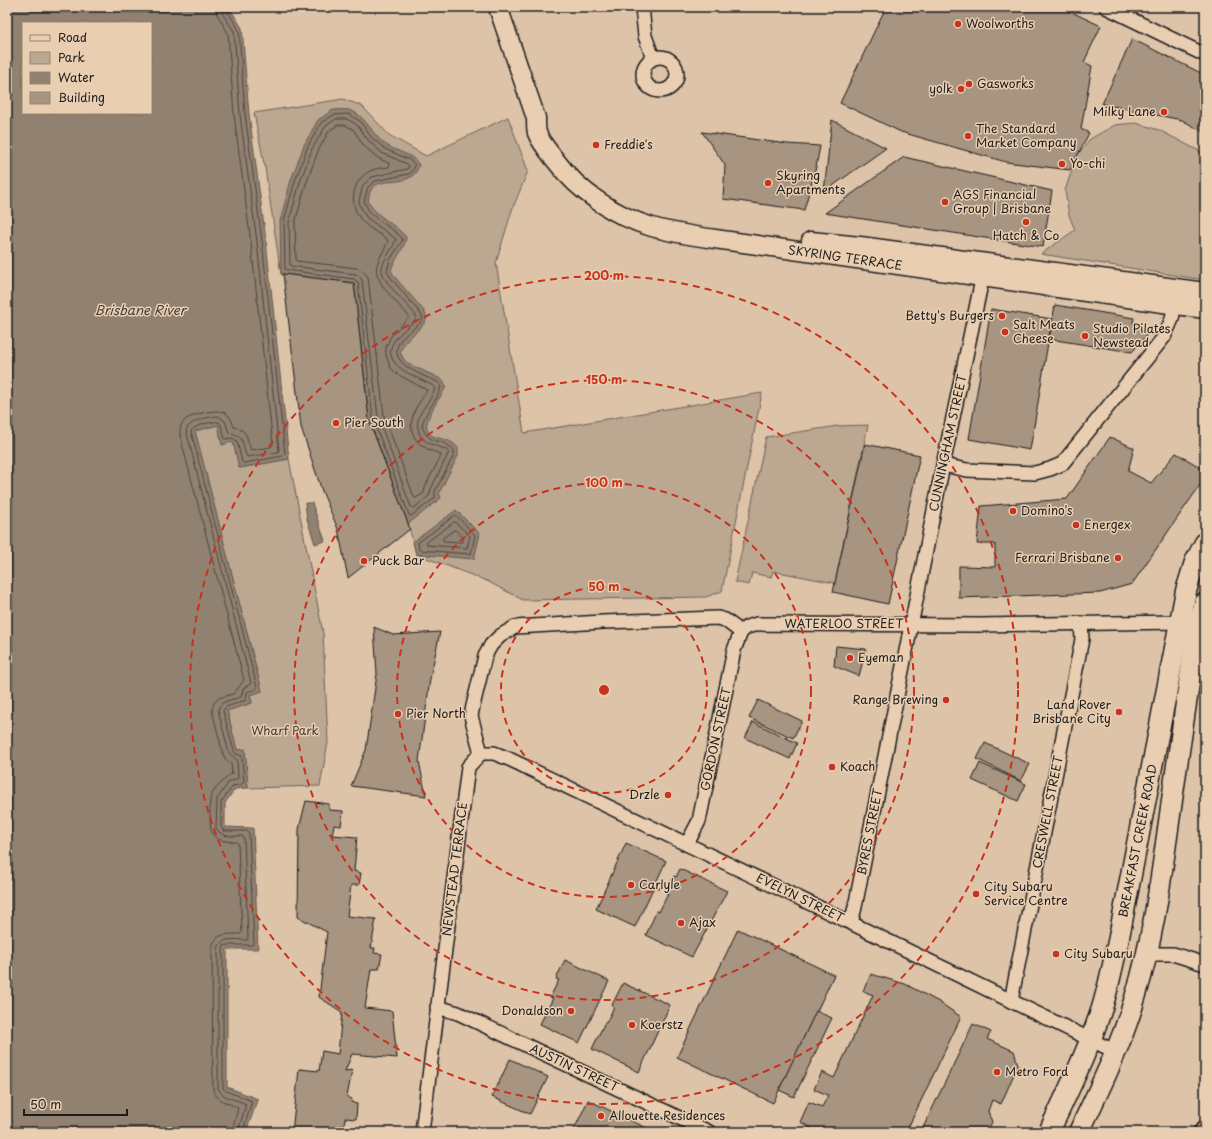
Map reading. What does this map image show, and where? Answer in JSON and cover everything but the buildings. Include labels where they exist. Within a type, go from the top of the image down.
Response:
[{"type":"main road","name":"BREAKFAST CREEK ROAD","points":[[1049,1132],[1080,1067],[1105,995],[1119,937],[1180,622],[1191,574],[1195,562],[1205,543]]},
{"type":"main road","name":"BREAKFAST CREEK ROAD","points":[[1079,1132],[1116,1052],[1135,998],[1147,954],[1160,882],[1197,634],[1205,603]]},
{"type":"street","name":"SKYRING TERRACE","points":[[498,7],[536,118],[537,132],[546,149],[561,168],[578,185],[600,203],[628,218],[652,227],[715,239],[860,261],[984,270],[1176,296],[1205,292]]},
{"type":"street","points":[[642,7],[644,36],[653,58]]},
{"type":"street","points":[[1106,7],[1205,55]]},
{"type":"street","name":"CUNNINGHAM STREET","points":[[911,624],[984,270]]},
{"type":"street","name":"SKYRING TERRACE","points":[[1176,296],[1205,309]]},
{"type":"street","points":[[943,465],[967,470],[1035,473],[1062,464],[1164,337],[1171,324],[1176,296]]},
{"type":"street","points":[[481,753],[471,716],[472,706],[485,656],[491,645],[500,636],[515,627],[718,618],[725,620],[741,632]]},
{"type":"street","name":"WATERLOO STREET","points":[[741,632],[747,627],[757,624],[980,625],[1180,622]]},
{"type":"street","name":"CRESWELL STREET","points":[[1011,1001],[1082,639],[1081,623]]},
{"type":"street","name":"BYRES STREET","points":[[850,922],[855,907],[911,624]]},
{"type":"street","name":"GORDON STREET","points":[[687,844],[699,820],[734,650],[741,632]]},
{"type":"street","name":"EVELYN STREET","points":[[481,753],[494,753],[509,760],[850,922],[1116,1052]]},
{"type":"street","name":"NEWSTEAD TERRACE","points":[[422,1132],[468,767],[481,753]]},
{"type":"street","points":[[1147,954],[1173,954],[1205,964]]},
{"type":"street","name":"AUSTIN STREET","points":[[438,1007],[458,1013],[709,1132]]},
{"type":"green space","points":[[343,99],[362,106],[389,135],[426,156],[508,117],[528,171],[512,210],[496,263],[524,433],[762,393],[722,591],[706,597],[523,600],[487,581],[416,554],[408,523],[369,420],[354,283],[281,274],[265,168],[254,113]]},
{"type":"green space","points":[[1136,123],[1159,130],[1205,154],[1205,280],[1041,254],[1075,230],[1069,215],[1065,191],[1076,157],[1090,139],[1115,125]]},
{"type":"green space","name":"Wharf Park","points":[[218,425],[233,442],[240,468],[289,459],[323,633],[328,742],[320,786],[248,788],[245,750],[237,750],[227,710],[252,703],[250,695],[262,691],[195,431]]},
{"type":"green space","points":[[868,425],[835,583],[773,571],[771,577],[752,573],[749,585],[735,582],[766,437],[838,426]]},
{"type":"water","name":"Brisbane River","points":[[7,7],[229,7],[242,28],[249,114],[266,241],[289,459],[239,468],[233,442],[222,445],[218,425],[195,431],[262,691],[250,695],[252,703],[227,711],[237,750],[245,749],[248,788],[235,789],[225,803],[225,827],[253,828],[258,949],[227,949],[227,1087],[258,1099],[246,1132],[7,1132]]},
{"type":"water","points":[[333,110],[347,110],[360,116],[382,142],[413,158],[419,165],[415,173],[410,178],[375,185],[370,191],[368,202],[376,212],[406,237],[404,246],[391,270],[394,276],[424,311],[427,318],[421,327],[406,342],[400,352],[407,363],[443,380],[446,386],[432,410],[427,424],[427,430],[432,436],[452,442],[458,448],[458,456],[439,493],[441,498],[408,524],[369,420],[354,283],[281,274],[280,221],[291,180],[304,145],[318,120]]},
{"type":"water","points":[[305,503],[312,503],[325,541],[315,544],[307,519]]},
{"type":"water","points":[[456,510],[480,534],[474,559],[416,554],[413,542]]},
{"type":"place","name":"Woolworths","points":[[958,24]]},
{"type":"place","name":"Gasworks","points":[[969,84]]},
{"type":"place","name":"yolk","points":[[961,89]]},
{"type":"place","name":"Milky Lane","points":[[1164,112]]},
{"type":"place","name":"The Standard Market Company","points":[[968,136]]},
{"type":"place","name":"Freddie's","points":[[596,145]]},
{"type":"place","name":"Yo-chi","points":[[1062,164]]},
{"type":"place","name":"Skyring Apartments","points":[[768,183]]},
{"type":"place","name":"AGS Financial Group | Brisbane","points":[[945,202]]},
{"type":"place","name":"Hatch & Co","points":[[1026,222]]},
{"type":"place","name":"Betty's Burgers","points":[[1002,316]]},
{"type":"place","name":"Salt Meats Cheese","points":[[1005,332]]},
{"type":"place","name":"Studio Pilates Newstead","points":[[1085,336]]},
{"type":"place","name":"Pier South","points":[[336,423]]},
{"type":"place","name":"Domino's","points":[[1013,511]]},
{"type":"place","name":"Energex","points":[[1076,525]]},
{"type":"place","name":"Ferrari Brisbane","points":[[1118,558]]},
{"type":"place","name":"Puck Bar","points":[[364,561]]},
{"type":"place","name":"Eyeman","points":[[850,658]]},
{"type":"place","name":"Range Brewing","points":[[946,700]]},
{"type":"place","name":"Land Rover Brisbane City","points":[[1119,712]]},
{"type":"place","name":"Pier North","points":[[398,714]]},
{"type":"place","name":"Koach","points":[[832,767]]},
{"type":"place","name":"Drzle","points":[[668,795]]},
{"type":"place","name":"Carlyle","points":[[631,885]]},
{"type":"place","name":"City Subaru Service Centre","points":[[976,894]]},
{"type":"place","name":"Ajax","points":[[681,923]]},
{"type":"place","name":"City Subaru","points":[[1056,954]]},
{"type":"place","name":"Donaldson","points":[[571,1011]]},
{"type":"place","name":"Koerstz","points":[[632,1025]]},
{"type":"place","name":"Metro Ford","points":[[997,1072]]},
{"type":"place","name":"Allouette Residences","points":[[601,1116]]}]
